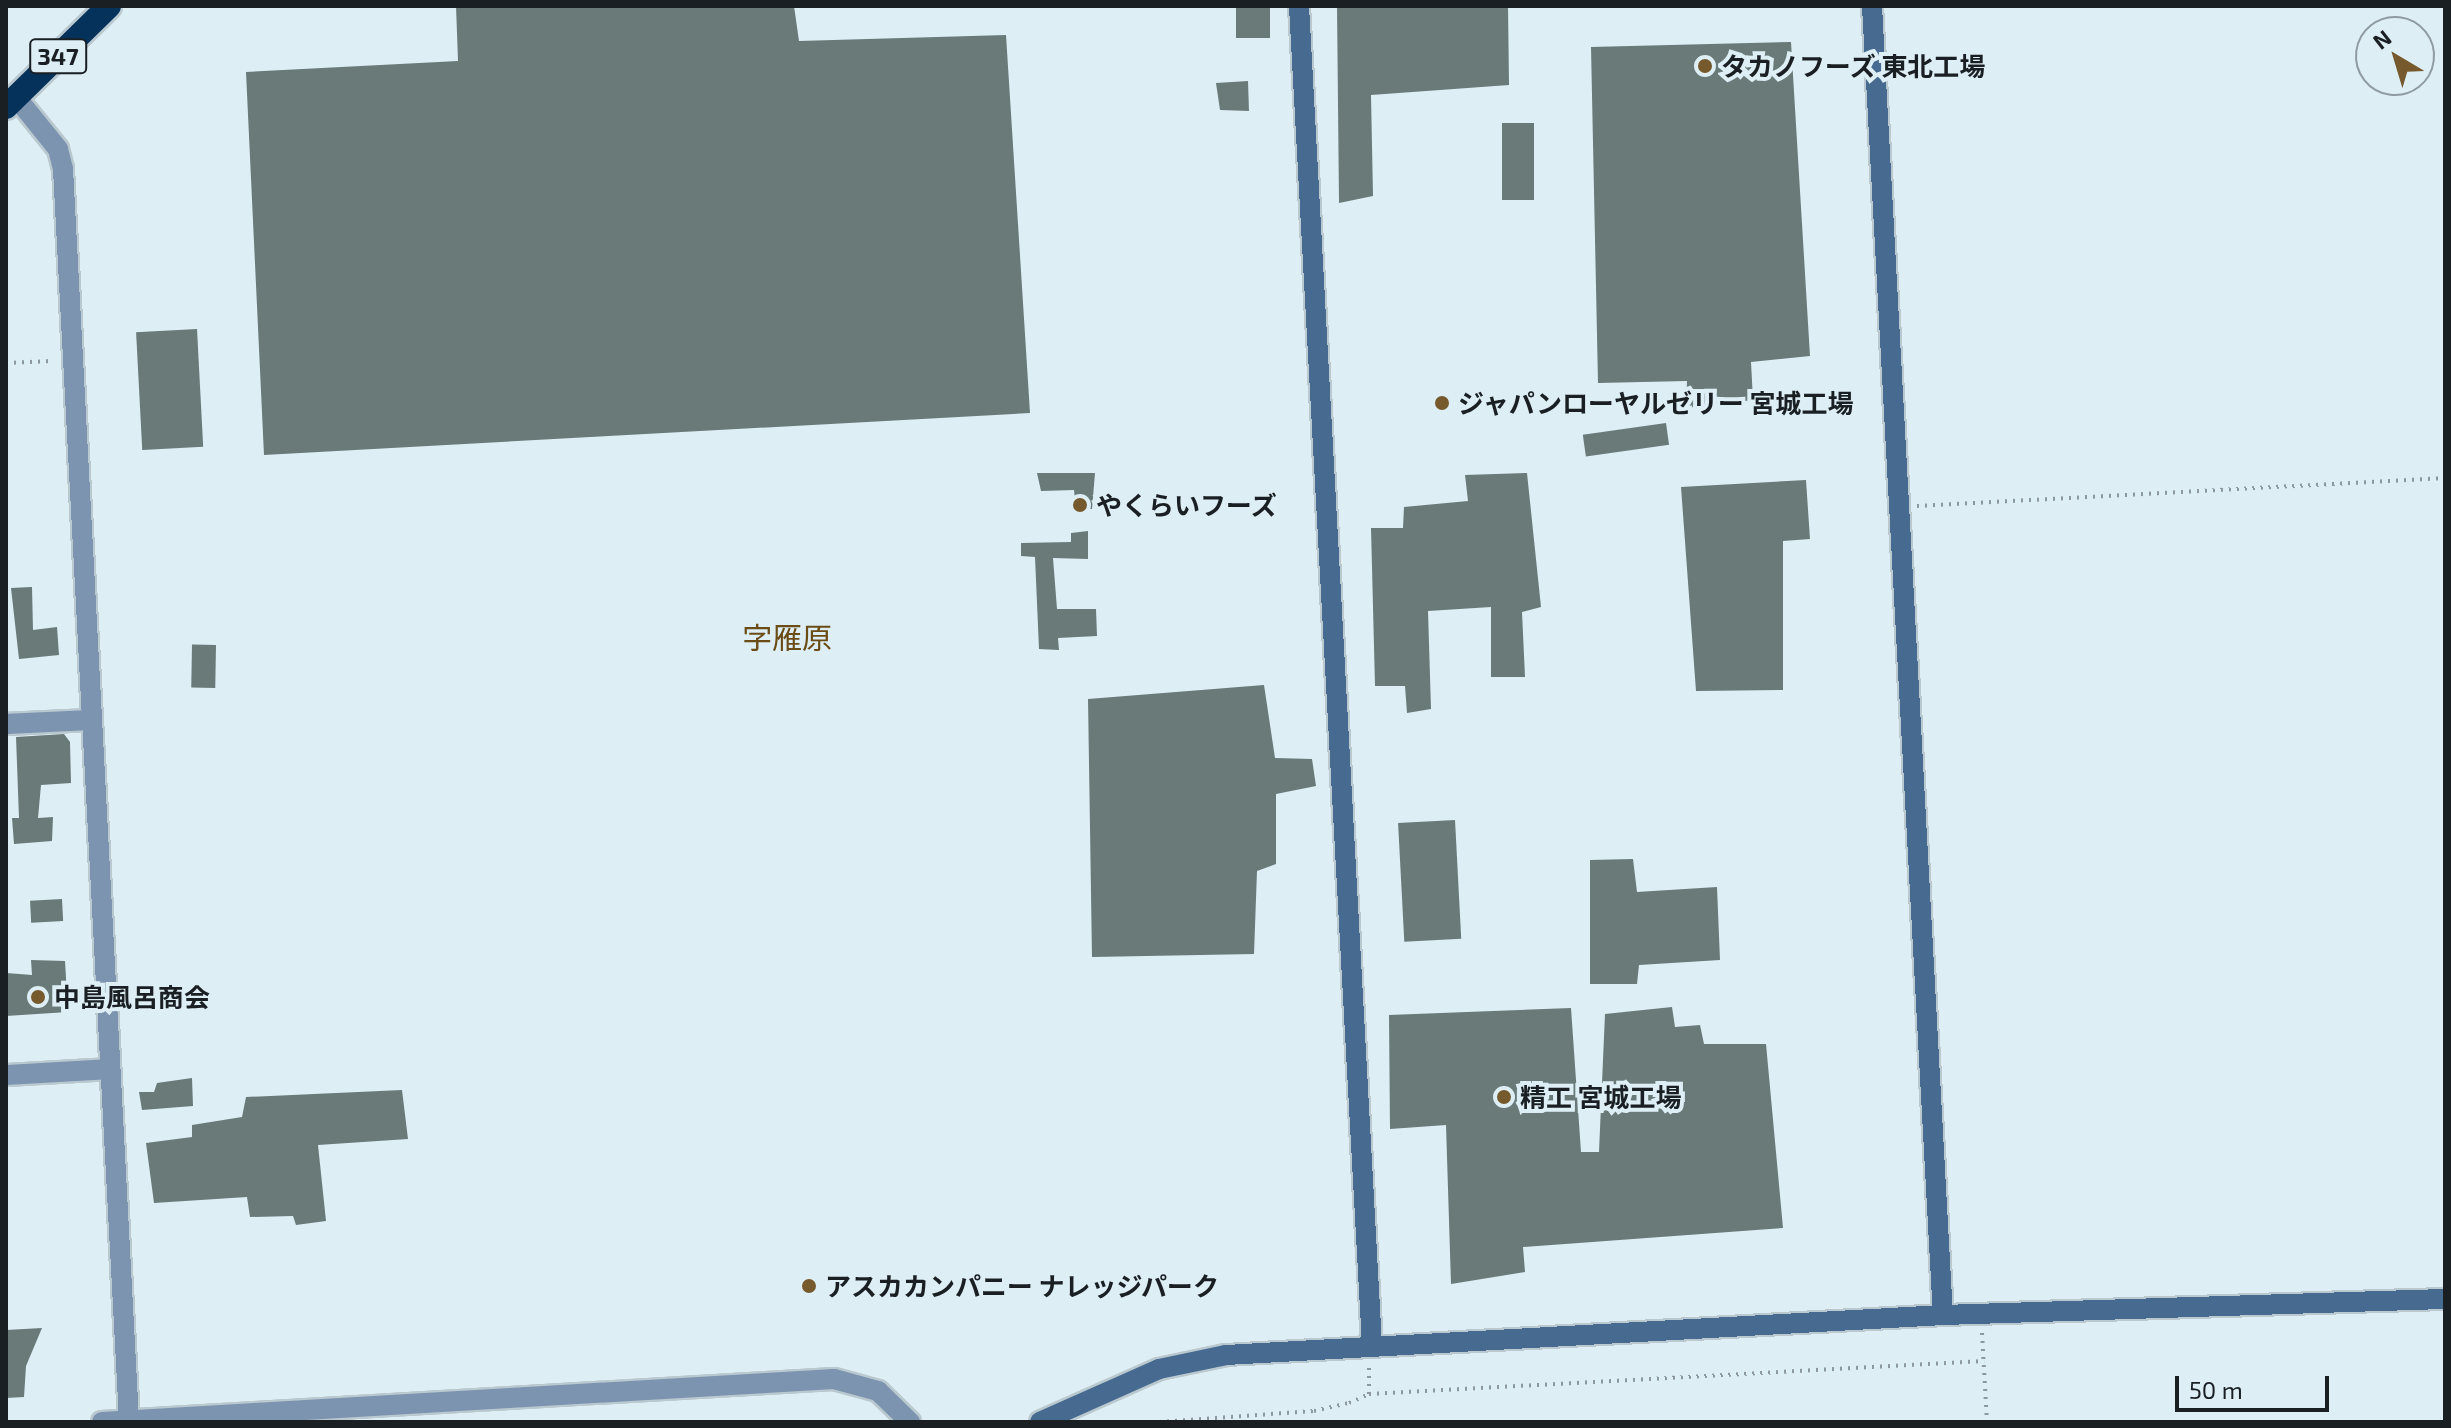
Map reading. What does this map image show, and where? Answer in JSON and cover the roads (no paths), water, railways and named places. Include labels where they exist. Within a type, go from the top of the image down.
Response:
[{"type":"highway","name":"347","points":[[11,102],[109,6]]},
{"type":"street","points":[[1299,6],[1372,1345]]},
{"type":"street","points":[[1872,6],[1943,1315]]},
{"type":"street","points":[[11,102],[58,149],[63,169],[129,1420]]},
{"type":"street","points":[[6,724],[91,720]]},
{"type":"street","points":[[6,1075],[110,1069]]},
{"type":"street","points":[[1040,1422],[1159,1369],[1226,1355],[1943,1315],[2445,1299]]},
{"type":"street","points":[[102,1422],[834,1379],[878,1391],[910,1422]]},
{"type":"place","name":"タカノフーズ 東北工場","points":[[1705,66]]},
{"type":"place","name":"ジャパンローヤルゼリー 宮城工場","points":[[1442,403]]},
{"type":"place","name":"やくらいフーズ","points":[[1080,505]]},
{"type":"place","name":"中島風呂商会","points":[[38,997]]},
{"type":"place","name":"精工 宮城工場","points":[[1504,1097]]},
{"type":"place","name":"アスカカンパニー ナレッジパーク","points":[[809,1286]]},
{"type":"district","name":"字雁原","points":[[787,637]]}]
